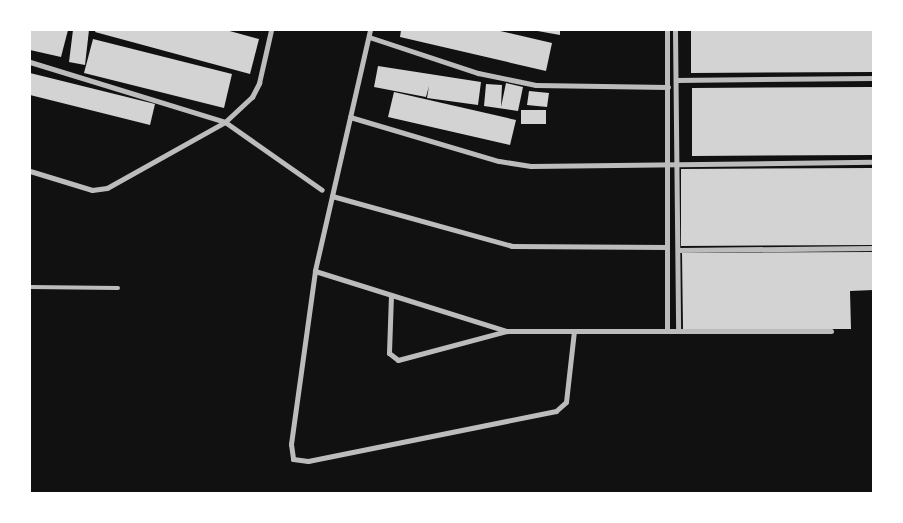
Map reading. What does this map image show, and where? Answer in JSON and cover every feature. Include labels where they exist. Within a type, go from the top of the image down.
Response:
[{"type":"street","points":[[30,171],[92,190],[107,188],[225,122],[239,112],[255,90],[271,30]]},
{"type":"street","points":[[370,30],[315,271],[292,444],[293,459],[300,462],[556,411],[566,402],[574,331]]},
{"type":"street","points":[[666,332],[669,165],[667,30]]},
{"type":"street","points":[[675,30],[679,250],[678,332]]},
{"type":"street","points":[[369,38],[478,73],[536,85],[668,87]]},
{"type":"street","points":[[30,62],[225,122],[322,190]]},
{"type":"street","points":[[676,80],[873,78]]},
{"type":"street","points":[[350,117],[499,161],[531,166],[873,162]]},
{"type":"street","points":[[332,196],[512,246],[667,248]]},
{"type":"street","points":[[679,250],[873,248]]},
{"type":"street","points":[[315,271],[508,331]]},
{"type":"street","points":[[391,295],[389,353],[394,359],[508,331],[831,331]]},
{"type":"lane","points":[[30,288],[118,288]]},
{"type":"building","points":[[30,30],[68,30],[61,57],[30,50]]},
{"type":"building","points":[[73,30],[89,30],[85,65],[69,62]]},
{"type":"building","points":[[96,30],[226,30],[259,39],[250,74],[95,32]]},
{"type":"building","points":[[401,30],[496,30],[552,43],[546,71],[400,37]]},
{"type":"building","points":[[532,30],[560,30],[560,35]]},
{"type":"building","points":[[691,30],[873,30],[873,72],[691,73]]},
{"type":"building","points":[[93,39],[232,74],[224,108],[84,73]]},
{"type":"building","points":[[378,66],[481,82],[478,105],[427,98],[429,86],[426,97],[374,87]]},
{"type":"building","points":[[30,73],[155,104],[150,125],[30,95]]},
{"type":"building","points":[[506,83],[523,87],[518,111],[484,106],[486,84],[502,85],[501,107]]},
{"type":"building","points":[[873,87],[873,155],[692,156],[692,88]]},
{"type":"building","points":[[529,91],[549,93],[547,107],[527,105]]},
{"type":"building","points":[[394,92],[516,120],[510,145],[388,117]]},
{"type":"building","points":[[521,110],[546,110],[546,124],[521,124]]},
{"type":"building","points":[[873,168],[873,245],[681,246],[681,169]]},
{"type":"building","points":[[873,252],[873,290],[850,291],[851,329],[683,329],[682,253]]}]
